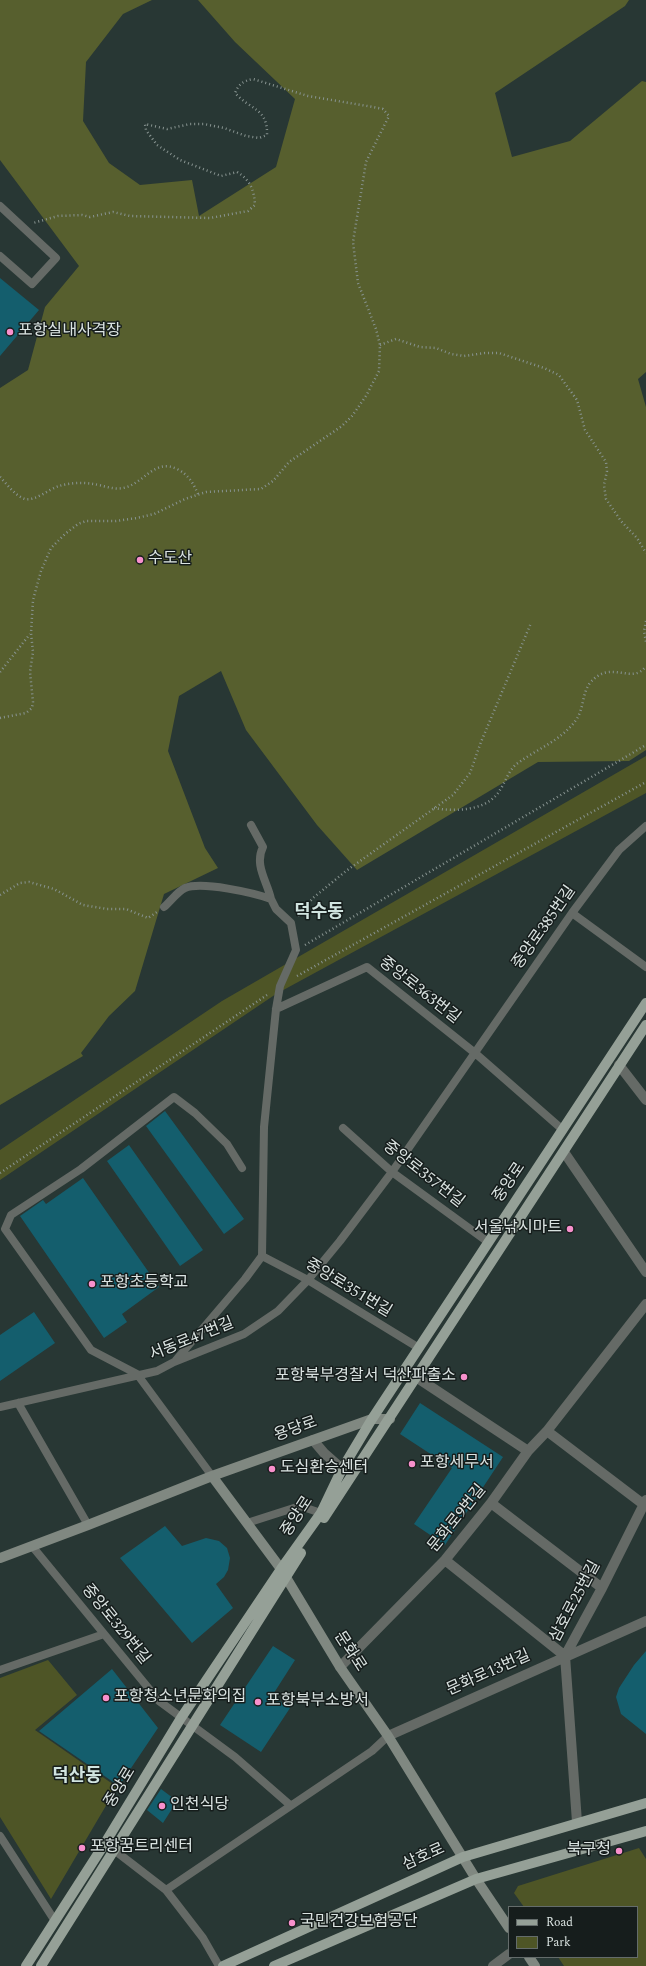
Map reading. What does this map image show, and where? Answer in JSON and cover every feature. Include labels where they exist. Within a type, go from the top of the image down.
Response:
[{"type":"main road","name":"중앙로","points":[[41,1966],[193,1727],[283,1573],[321,1513],[342,1469],[372,1419],[646,1003]]},
{"type":"main road","name":"중앙로","points":[[26,1966],[105,1843],[181,1718],[390,1419],[646,1025]]},
{"type":"main road","name":"삼호로","points":[[223,1966],[463,1857],[577,1822],[646,1803]]},
{"type":"main road","points":[[274,1966],[476,1879],[646,1831]]},
{"type":"street","points":[[619,1065],[646,1100]]},
{"type":"street","points":[[564,1152],[646,1272]]},
{"type":"street","name":"문화로9번길","points":[[340,1667],[444,1560],[491,1503],[528,1451],[547,1431],[646,1304]]},
{"type":"street","points":[[416,1377],[528,1451]]},
{"type":"street","name":"용당로","points":[[1,1556],[88,1525],[212,1476],[372,1419],[390,1419]]},
{"type":"street","points":[[547,1431],[645,1502]]},
{"type":"street","points":[[313,1440],[324,1453],[342,1469]]},
{"type":"street","name":"문화로","points":[[212,1476],[283,1573],[340,1667],[388,1736],[476,1879],[508,1927]]},
{"type":"street","name":"삼호로25번길","points":[[577,1822],[565,1656],[602,1588],[645,1502]]},
{"type":"street","points":[[491,1503],[602,1588]]},
{"type":"street","points":[[444,1560],[565,1656]]},
{"type":"street","name":"문화로13번길","points":[[388,1736],[646,1621]]},
{"type":"street","points":[[494,1966],[508,1955]]},
{"type":"lane","points":[[0,206],[56,258],[32,284],[0,256]]},
{"type":"lane","points":[[174,1362],[245,1280],[262,1256],[264,1127],[276,1009],[280,986],[296,950],[291,923],[276,908],[260,870],[259,856],[263,847],[251,825]]},
{"type":"lane","name":"중앙로385번길","points":[[392,1172],[572,913],[619,850],[646,826]]},
{"type":"lane","points":[[164,907],[185,888],[200,887],[249,891],[271,899]]},
{"type":"lane","points":[[572,913],[646,967]]},
{"type":"lane","name":"중앙로363번길","points":[[276,1009],[367,967],[475,1053],[563,1130]]},
{"type":"lane","points":[[212,1476],[137,1374],[91,1350],[5,1229],[11,1215],[80,1169],[174,1096],[195,1113],[227,1144],[242,1168]]},
{"type":"lane","name":"중앙로357번길","points":[[343,1128],[392,1172],[488,1242]]},
{"type":"lane","name":"서동로47번길","points":[[0,1407],[137,1374],[157,1371],[174,1362],[244,1334],[278,1311],[308,1280],[340,1241],[392,1172]]},
{"type":"lane","name":"중앙로351번길","points":[[262,1256],[308,1280],[419,1348]]},
{"type":"lane","points":[[18,1403],[88,1525]]},
{"type":"lane","points":[[247,1523],[300,1506],[321,1513]]},
{"type":"lane","name":"중앙로329번길","points":[[32,1546],[159,1701],[235,1757],[290,1805]]},
{"type":"lane","points":[[0,1670],[104,1634]]},
{"type":"lane","points":[[166,1890],[372,1750],[388,1736]]},
{"type":"lane","points":[[0,1837],[55,1922]]},
{"type":"lane","points":[[105,1843],[166,1890],[203,1938],[219,1966]]},
{"type":"path","points":[[0,718],[26,713],[32,708],[33,702],[30,678],[33,643],[31,633],[34,600],[41,571],[51,548],[65,534],[78,524],[86,521],[116,521],[154,514],[198,494],[213,491],[261,489],[273,482],[289,462],[342,426],[360,406],[378,371],[380,346],[376,329],[358,283],[353,242],[366,162],[388,116],[383,109],[308,96],[252,79],[244,80],[238,86],[236,93],[242,100],[259,111],[265,117],[267,135],[259,138],[246,136],[224,128],[204,124],[190,124],[167,129],[144,124],[146,130],[157,145],[180,160],[221,176],[237,172],[246,178],[254,194],[255,205],[248,211],[200,219],[130,216],[113,212],[90,217],[82,215],[58,216],[28,224],[11,216]]},
{"type":"path","points":[[380,346],[396,339],[420,347],[436,348],[451,354],[464,356],[499,353],[544,368],[559,375],[577,400],[585,430],[606,462],[607,471],[604,485],[606,499],[621,521],[638,538],[646,553]]},
{"type":"path","points":[[0,477],[18,495],[26,499],[33,498],[59,486],[74,484],[92,483],[122,488],[131,486],[156,468],[164,465],[183,472],[193,482],[198,494]]},
{"type":"path","points":[[646,621],[644,632],[646,642]]},
{"type":"path","points":[[291,923],[313,898],[346,871],[452,795],[470,773],[481,742],[532,623]]},
{"type":"path","points":[[0,672],[31,633]]},
{"type":"path","points":[[434,808],[446,810],[470,808],[488,802],[497,795],[510,771],[516,764],[548,744],[576,720],[582,710],[589,684],[594,679],[607,672],[616,671],[634,675],[641,672],[646,666]]},
{"type":"path","points":[[296,950],[646,745]]},
{"type":"path","points":[[0,1173],[280,986],[646,782]]},
{"type":"path","points":[[0,895],[20,883],[29,882],[54,889],[83,905],[108,909],[126,909],[148,918],[164,907]]},
{"type":"green space","points":[[0,0],[152,0],[123,14],[86,62],[83,121],[109,163],[140,185],[192,180],[199,216],[276,167],[295,99],[235,42],[198,0],[629,0],[625,6],[495,93],[512,157],[570,141],[642,81],[646,82],[646,372],[638,379],[646,407],[646,750],[629,761],[538,762],[357,870],[317,825],[246,730],[221,671],[179,696],[168,751],[205,848],[218,868],[164,894],[135,991],[109,1016],[81,1053],[83,1056],[0,1105],[0,388],[28,370],[45,307],[79,266],[0,160]]},
{"type":"green space","points":[[646,756],[646,793],[276,994],[0,1180],[0,1150],[222,1001]]},
{"type":"green space","points":[[48,1660],[77,1695],[35,1730],[117,1787],[51,1899],[0,1817],[0,1678]]},
{"type":"green space","points":[[639,1848],[646,1859],[646,1966],[564,1966],[559,1958],[638,1958],[638,1906],[523,1906],[514,1893],[518,1886]]},
{"type":"building","name":"포항실내사격장","points":[[0,278],[39,310],[0,356]]},
{"type":"building","points":[[165,1111],[244,1219],[224,1234],[146,1126]]},
{"type":"building","points":[[129,1145],[203,1250],[180,1266],[107,1161]]},
{"type":"building","points":[[83,1178],[159,1287],[122,1314],[127,1322],[104,1338],[20,1216],[43,1200],[46,1204]]},
{"type":"building","points":[[34,1312],[55,1343],[0,1381],[0,1335]]},
{"type":"building","name":"포항세무서","points":[[420,1403],[503,1457],[445,1545],[414,1524],[452,1468],[400,1434]]},
{"type":"building","points":[[165,1526],[182,1546],[206,1538],[219,1541],[227,1548],[230,1558],[228,1570],[224,1577],[216,1584],[233,1608],[192,1643],[120,1558]]},
{"type":"building","name":"포항북부소방서","points":[[273,1646],[295,1660],[272,1696],[290,1708],[261,1752],[220,1725]]},
{"type":"building","points":[[646,1651],[646,1734],[621,1714],[616,1697],[619,1688],[634,1665]]},
{"type":"building","name":"포항청소년문화의집","points":[[112,1669],[158,1728],[119,1786],[39,1731]]},
{"type":"building","name":"인천식당","points":[[161,1789],[177,1801],[163,1823],[147,1810]]},
{"type":"place","name":"포항실내사격장","points":[[10,332]]},
{"type":"place","name":"수도산","points":[[140,560]]},
{"type":"place","name":"서울낚시마트","points":[[570,1229]]},
{"type":"place","name":"포항초등학교","points":[[92,1284]]},
{"type":"place","name":"포항북부경찰서 덕산파출소","points":[[464,1377]]},
{"type":"place","name":"포항세무서","points":[[412,1464]]},
{"type":"place","name":"도심환승센터","points":[[272,1469]]},
{"type":"place","name":"포항청소년문화의집","points":[[106,1698]]},
{"type":"place","name":"포항북부소방서","points":[[258,1702]]},
{"type":"place","name":"인천식당","points":[[162,1806]]},
{"type":"place","name":"포항꿈트리센터","points":[[82,1848]]},
{"type":"place","name":"북구청","points":[[619,1851]]},
{"type":"place","name":"국민건강보험공단","points":[[292,1923]]},
{"type":"district","name":"덕수동","points":[[319,913]]},
{"type":"district","name":"덕산동","points":[[77,1777]]}]
